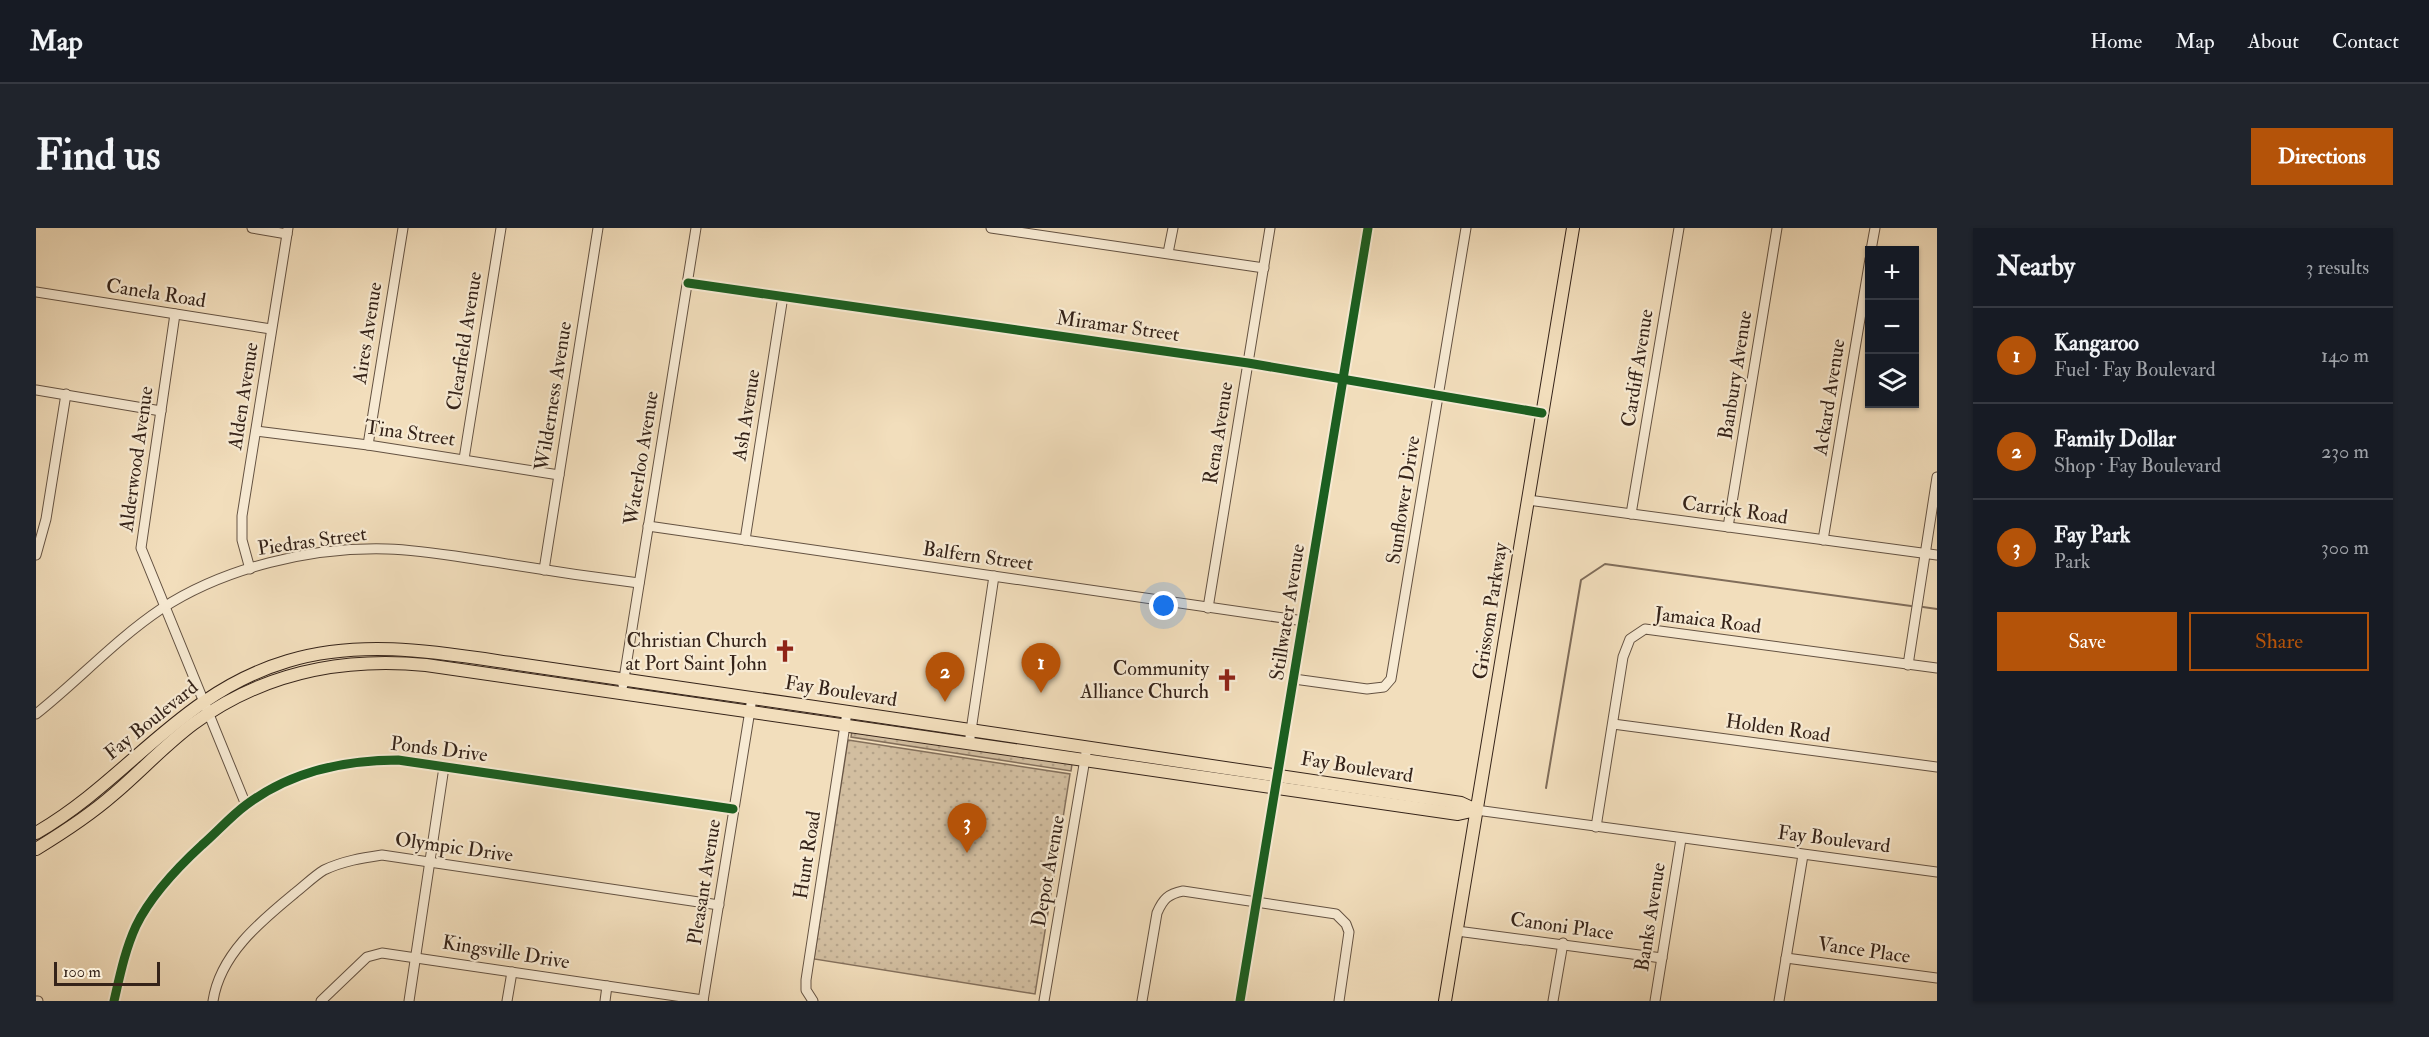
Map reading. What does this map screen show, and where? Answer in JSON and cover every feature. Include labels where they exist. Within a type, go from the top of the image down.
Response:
[{"type":"main road","name":"Grissom Parkway","points":[[1445,1001],[1573,228]]},
{"type":"main road","name":"Fay Boulevard","points":[[36,833],[79,805],[158,735],[203,701],[252,674],[287,661],[324,652],[361,648],[400,648],[752,698],[1461,803],[1476,810]]},
{"type":"main road","name":"Fay Boulevard","points":[[36,849],[95,810],[171,742],[209,713],[272,681],[322,667],[374,662],[457,669],[1458,814],[1476,810]]},
{"type":"street","points":[[252,228],[287,231]]},
{"type":"street","name":"Aires Avenue","points":[[368,445],[403,228]]},
{"type":"street","name":"Clearfield Avenue","points":[[464,459],[501,228]]},
{"type":"street","name":"Wilderness Avenue","points":[[544,570],[598,228]]},
{"type":"street","name":"Waterloo Avenue","points":[[622,693],[696,228]]},
{"type":"street","points":[[991,228],[1057,233],[1264,268]]},
{"type":"street","points":[[1168,253],[1173,228]]},
{"type":"street","name":"Rena Avenue","points":[[1208,608],[1270,228]]},
{"type":"street","name":"Stillwater Avenue","points":[[1240,1001],[1368,228]]},
{"type":"street","name":"Sunflower Drive","points":[[1294,679],[1367,689],[1384,687],[1390,679],[1466,228]]},
{"type":"street","name":"Cardiff Avenue","points":[[1631,514],[1679,228]]},
{"type":"street","name":"Banbury Avenue","points":[[1728,527],[1777,228]]},
{"type":"street","points":[[1872,246],[1875,228]]},
{"type":"street","name":"Alden Avenue","points":[[250,569],[242,540],[242,516],[287,231]]},
{"type":"street","name":"Miramar Street","points":[[688,283],[1248,363],[1542,413]]},
{"type":"street","name":"Ackard Avenue","points":[[1823,540],[1865,284]]},
{"type":"street","name":"Canela Road","points":[[36,292],[271,329]]},
{"type":"street","name":"Ash Avenue","points":[[745,540],[783,296]]},
{"type":"street","name":"Alderwood Avenue","points":[[175,314],[141,548],[246,805]]},
{"type":"street","points":[[36,390],[161,411]]},
{"type":"street","points":[[36,555],[46,519],[66,394]]},
{"type":"street","name":"Tina Street","points":[[256,431],[368,445],[559,475]]},
{"type":"street","points":[[1908,664],[1937,477]]},
{"type":"street","name":"Carrick Road","points":[[1528,500],[1937,555]]},
{"type":"street","name":"Balfern Street","points":[[648,526],[1304,621]]},
{"type":"street","name":"Piedras Street","points":[[36,714],[120,639],[164,608],[250,569],[320,554],[386,549],[423,551],[639,584]]},
{"type":"street","points":[[969,744],[994,576]]},
{"type":"street","name":"Jamaica Road","points":[[1596,827],[1623,657],[1630,639],[1645,629],[1937,668]]},
{"type":"street","points":[[457,669],[459,656]]},
{"type":"street","name":"Pleasant Avenue","points":[[703,1001],[752,698]]},
{"type":"street","name":"Hunt Road","points":[[813,1001],[806,990],[806,980],[847,712]]},
{"type":"street","name":"Holden Road","points":[[1613,724],[1937,768]]},
{"type":"street","name":"Depot Avenue","points":[[1044,1001],[1087,747]]},
{"type":"street","name":"Ponds Drive","points":[[114,1001],[122,965],[137,925],[155,896],[183,863],[246,805],[275,787],[330,766],[366,760],[398,760],[733,809]]},
{"type":"street","points":[[409,1001],[444,767]]},
{"type":"street","name":"Fay Boulevard","points":[[1476,810],[1937,872]]},
{"type":"street","name":"Banks Avenue","points":[[1655,1001],[1681,839]]},
{"type":"street","name":"Olympic Drive","points":[[213,1001],[222,972],[237,947],[276,909],[322,871],[349,860],[382,855],[718,905]]},
{"type":"street","points":[[1779,1001],[1803,855]]},
{"type":"street","points":[[1142,1001],[1157,913],[1162,901],[1171,893],[1183,891],[1336,914],[1346,924],[1349,943],[1339,1001]]},
{"type":"street","name":"Canoni Place","points":[[1457,931],[1662,958]]},
{"type":"street","points":[[1553,1001],[1563,944]]},
{"type":"street","name":"Kingsville Drive","points":[[321,1001],[367,957],[382,953],[703,1001]]},
{"type":"street","name":"Vance Place","points":[[1786,958],[1937,978]]},
{"type":"street","points":[[507,1001],[512,972]]},
{"type":"street","points":[[605,1001],[607,986]]},
{"type":"shaded area","points":[[852,731],[1072,764],[1071,771],[851,737]]},
{"type":"shaded area","points":[[848,740],[1070,774],[1035,994],[814,959]]},
{"type":"waterway","points":[[1546,788],[1581,580],[1605,564],[1911,606]]},
{"type":"waterway","points":[[1923,607],[1937,609]]},
{"type":"cycle path","points":[[1240,1001],[1368,228]]},
{"type":"cycle path","points":[[688,283],[1248,363],[1542,413]]},
{"type":"cycle path","points":[[114,1001],[132,935],[142,915],[165,882],[246,805],[281,784],[318,770],[358,762],[398,760],[733,809]]},
{"type":"place","name":"Christian Church at Port Saint John","points":[[785,651]]},
{"type":"place","name":"Community Alliance Church","points":[[1227,680]]},
{"type":"place","name":"Kangaroo","points":[[1041,693]]},
{"type":"place","name":"Family Dollar","points":[[945,702]]},
{"type":"place","name":"Fay Park","points":[[967,853]]}]
